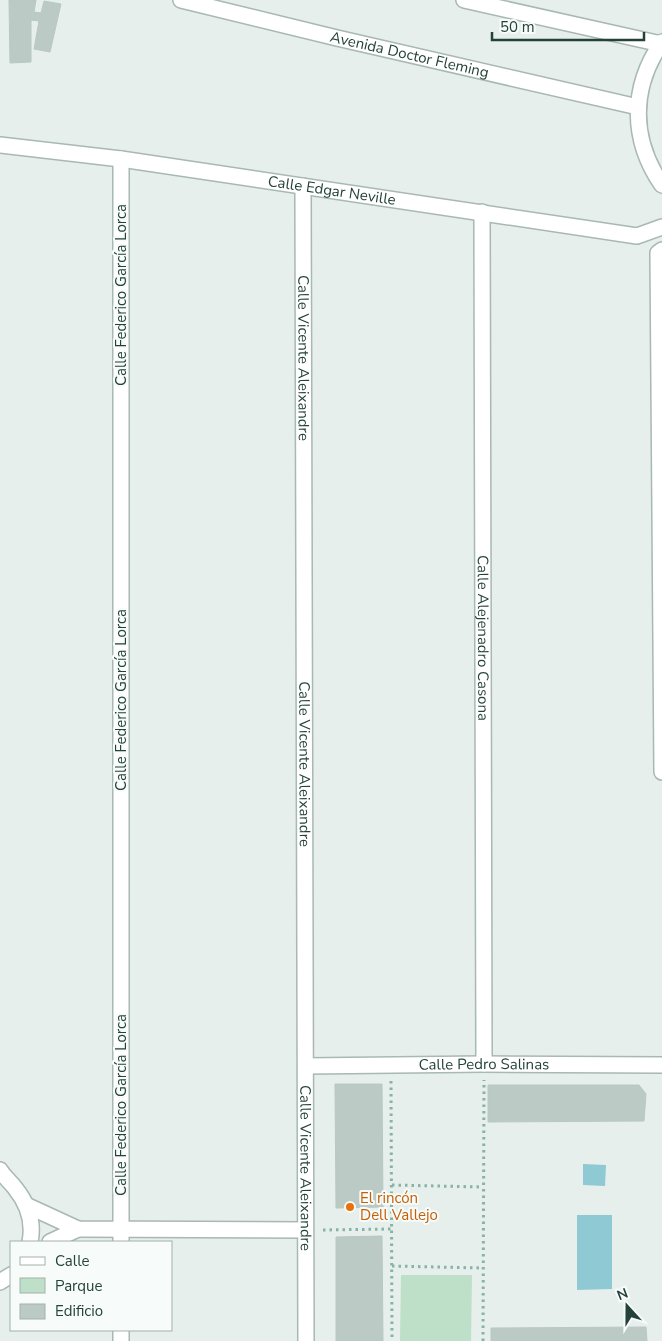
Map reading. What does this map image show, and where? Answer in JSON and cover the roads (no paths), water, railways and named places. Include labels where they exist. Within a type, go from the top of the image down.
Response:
[{"type":"street","name":"Avenida Doctor Fleming","points":[[181,0],[638,107]]},
{"type":"street","points":[[464,0],[661,43],[645,74],[638,107],[640,139],[651,169],[662,185]]},
{"type":"street","name":"Calle Edgar Neville","points":[[0,145],[121,159],[637,236],[662,227]]},
{"type":"street","name":"Calle Federico García Lorca","points":[[121,159],[121,1236]]},
{"type":"street","name":"Calle Vicente Aleixandre","points":[[303,186],[306,1341]]},
{"type":"street","name":"Calle Alejenadro Casona","points":[[482,212],[484,1064]]},
{"type":"street","points":[[662,250],[658,253],[658,263],[662,772]]},
{"type":"street","name":"Calle Pedro Salinas","points":[[306,1066],[662,1065]]},
{"type":"street","points":[[1,1173],[15,1187],[28,1206],[33,1229],[30,1241]]},
{"type":"street","points":[[28,1206],[78,1229],[121,1236],[305,1230]]},
{"type":"street","points":[[52,1241],[78,1229]]},
{"type":"water","points":[[583,1164],[606,1165],[605,1186],[583,1185]]},
{"type":"water","points":[[577,1215],[612,1215],[612,1289],[577,1290]]},
{"type":"place","name":"El rincón Dell Vallejo","points":[[350,1207]]}]
